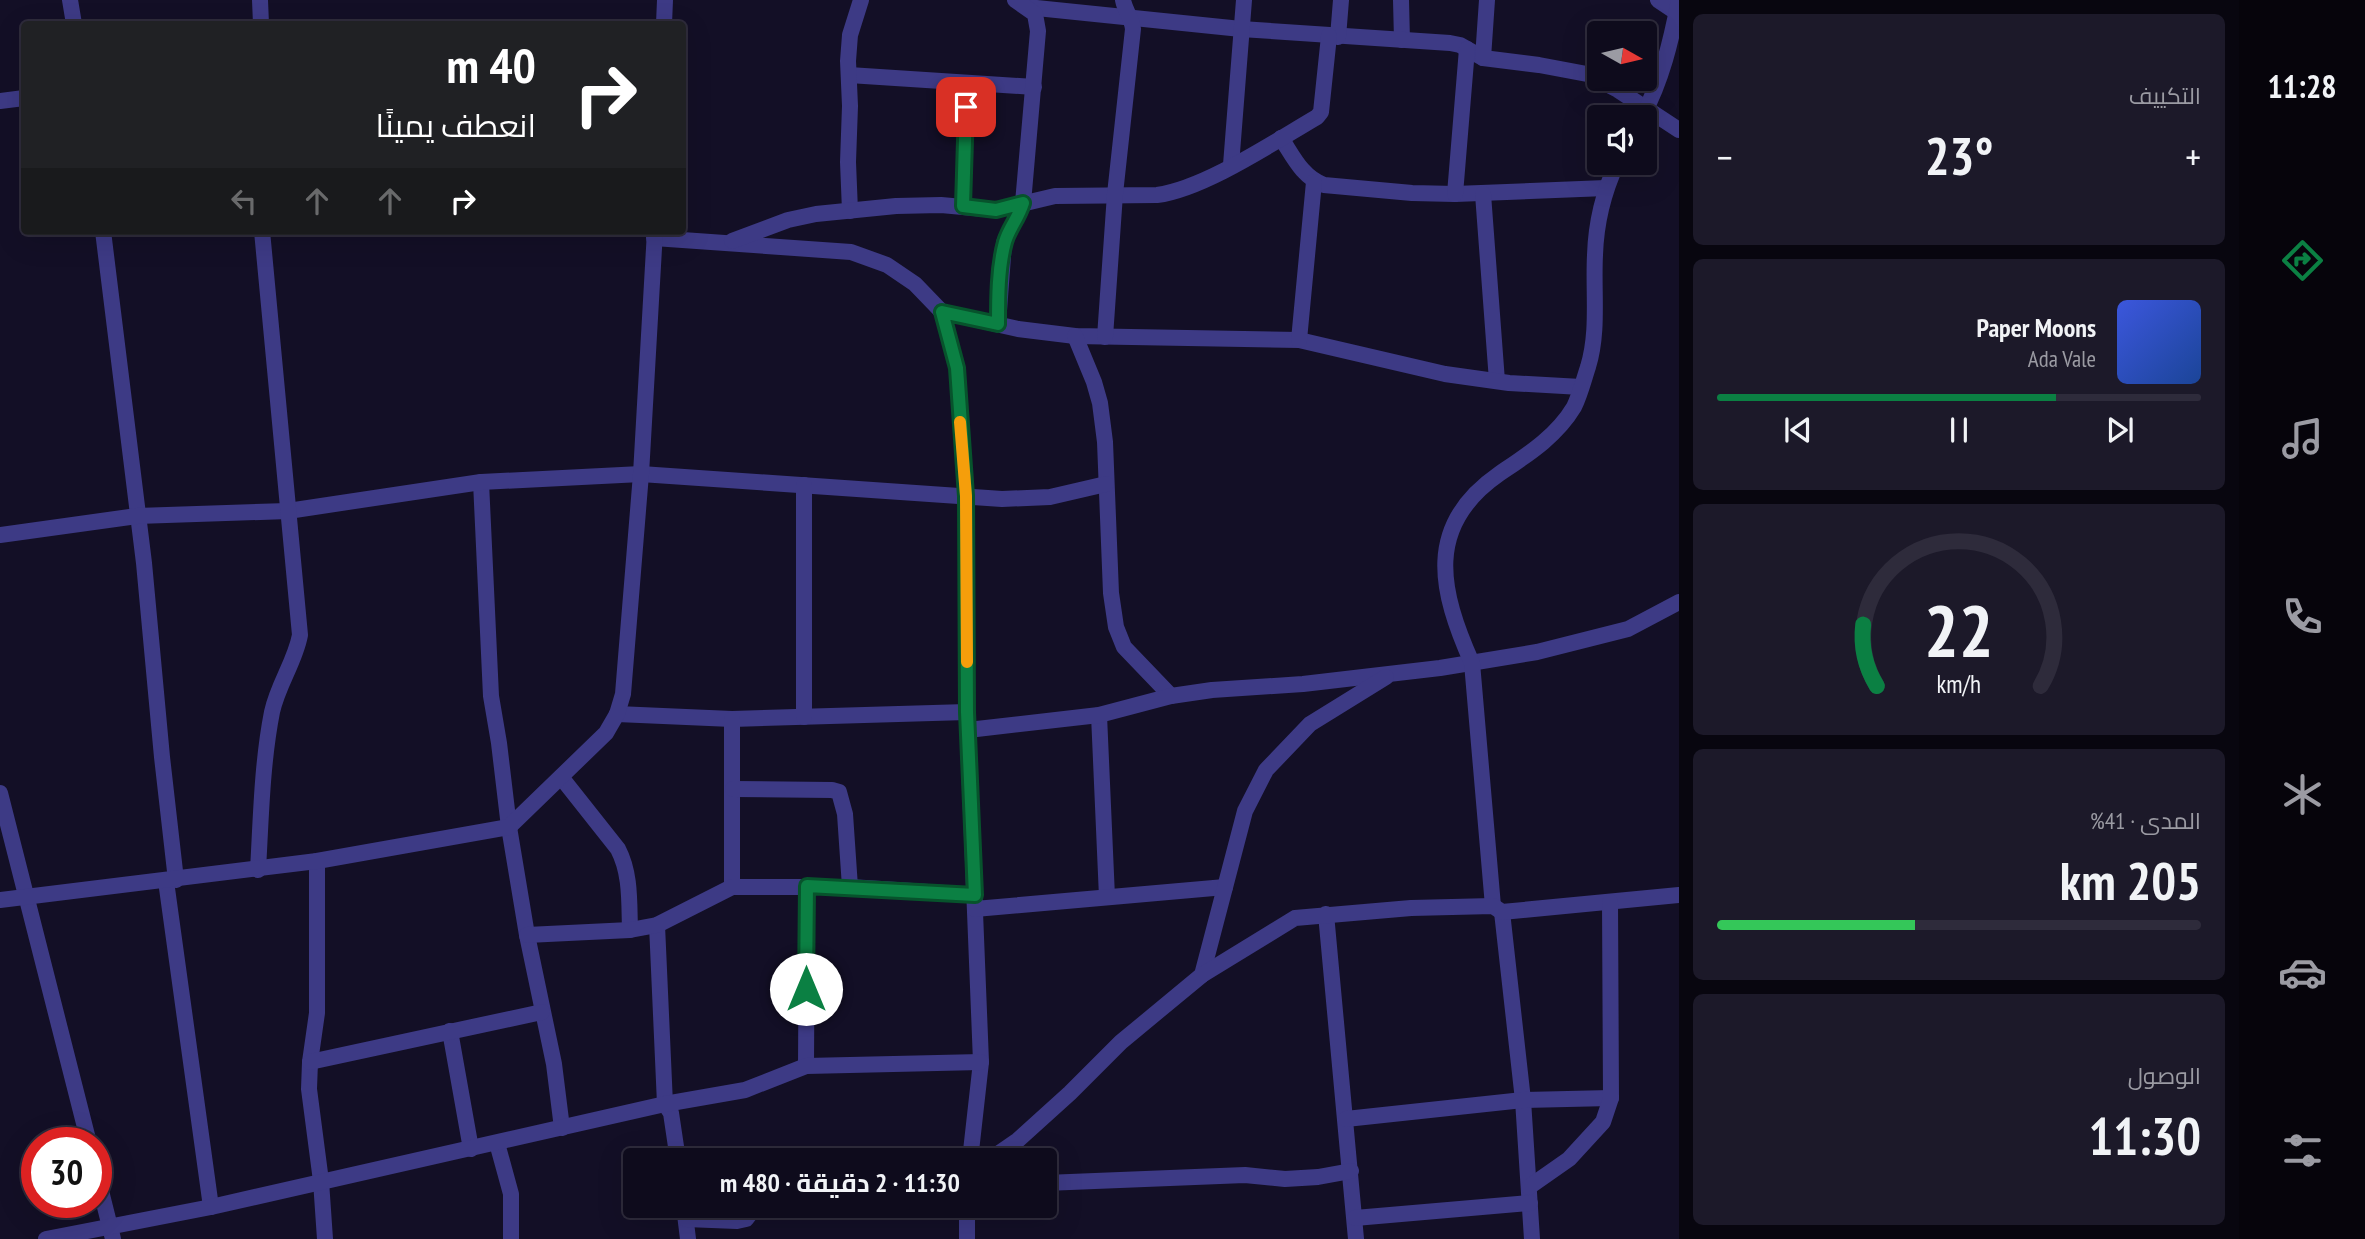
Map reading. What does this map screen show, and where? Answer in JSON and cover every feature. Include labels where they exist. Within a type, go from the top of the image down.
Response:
[{"type":"street","points":[[70,0],[74,21]]},
{"type":"street","points":[[260,0],[261,21]]},
{"type":"street","points":[[664,21],[665,0]]},
{"type":"street","points":[[850,211],[850,35],[861,0]]},
{"type":"street","points":[[1105,337],[1115,194],[1133,29],[1132,19],[1123,0]]},
{"type":"street","points":[[1231,165],[1244,0]]},
{"type":"street","points":[[727,243],[788,220],[816,214],[897,206],[963,206],[996,210],[1055,196],[1173,193],[1231,165],[1317,117],[1321,112],[1341,0]]},
{"type":"street","points":[[1401,0],[1402,40]]},
{"type":"street","points":[[1483,58],[1487,0]]},
{"type":"street","points":[[1648,105],[1664,62],[1678,6],[1658,0]]},
{"type":"street","points":[[1021,4],[1132,19],[1241,29],[1450,43],[1483,58],[1587,74],[1603,81],[1634,105]]},
{"type":"street","points":[[998,324],[1003,252],[1008,232],[1020,215],[1023,203],[1034,87],[1038,22],[1035,14],[1021,4]]},
{"type":"street","points":[[1455,194],[1467,49]]},
{"type":"street","points":[[849,75],[1034,87]]},
{"type":"street","points":[[963,206],[967,83]]},
{"type":"street","points":[[0,101],[21,98]]},
{"type":"street","points":[[1657,119],[1679,130]]},
{"type":"street","points":[[1281,138],[1304,173],[1314,182],[1324,185],[1455,194],[1606,188]]},
{"type":"street","points":[[1532,1239],[1523,1100],[1497,909],[1472,663],[1458,633],[1445,579],[1444,555],[1450,530],[1473,498],[1497,476],[1523,460],[1554,433],[1575,405],[1594,345],[1597,230],[1606,188],[1612,175]]},
{"type":"street","points":[[1299,340],[1314,182]]},
{"type":"street","points":[[1483,194],[1497,381]]},
{"type":"street","points":[[103,235],[137,516],[171,880],[211,1207]]},
{"type":"street","points":[[258,870],[266,758],[273,710],[285,673],[298,650],[300,635],[262,235]]},
{"type":"street","points":[[0,900],[258,870],[509,827],[606,733],[617,714],[623,694],[641,474],[654,235],[851,252],[887,265],[915,284],[942,312],[957,368],[966,496],[967,712],[981,1062],[971,1148]]},
{"type":"street","points":[[942,312],[1075,336],[1299,340],[1445,374],[1581,387]]},
{"type":"street","points":[[1075,336],[1100,403],[1105,442],[1111,593],[1116,627],[1124,647],[1171,696]]},
{"type":"street","points":[[0,535],[137,516],[288,511],[481,482],[641,474],[1026,499],[1050,497],[1106,484]]},
{"type":"street","points":[[481,482],[491,696],[503,765],[509,827],[527,935],[558,1087],[562,1128]]},
{"type":"street","points":[[804,485],[804,717]]},
{"type":"street","points":[[968,730],[1099,715],[1171,696],[1392,674],[1537,652],[1628,628],[1679,603]]},
{"type":"street","points":[[1202,975],[1245,811],[1266,770],[1310,724],[1392,674]]},
{"type":"street","points":[[617,714],[732,719],[967,712]]},
{"type":"street","points":[[1099,715],[1107,897]]},
{"type":"street","points":[[732,719],[732,887]]},
{"type":"street","points":[[561,777],[618,849],[625,862],[628,876],[629,930]]},
{"type":"street","points":[[733,789],[839,792],[845,814],[850,887]]},
{"type":"street","points":[[0,793],[85,1127]]},
{"type":"street","points":[[317,861],[317,1013],[309,1089],[321,1181],[325,1239]]},
{"type":"street","points":[[806,1066],[807,886]]},
{"type":"street","points":[[527,935],[629,930],[657,925],[732,887],[850,887],[975,902],[1107,897],[1225,887]]},
{"type":"street","points":[[1006,1148],[1070,1093],[1121,1042],[1202,975],[1295,918],[1411,908],[1497,909],[1679,895]]},
{"type":"street","points":[[1355,1218],[1530,1195],[1569,1159],[1603,1122],[1611,1098],[1609,902]]},
{"type":"street","points":[[1326,914],[1356,1239]]},
{"type":"street","points":[[657,925],[664,1104],[671,1113],[676,1148]]},
{"type":"street","points":[[310,1062],[542,1012]]},
{"type":"street","points":[[450,1031],[471,1149]]},
{"type":"street","points":[[46,1239],[112,1232],[321,1181],[664,1104],[745,1090],[806,1066],[981,1062]]},
{"type":"street","points":[[1346,1119],[1523,1100],[1611,1098]]},
{"type":"street","points":[[497,1143],[511,1194],[511,1239]]},
{"type":"street","points":[[1057,1183],[1245,1175],[1285,1179],[1351,1171]]},
{"type":"street","points":[[686,1218],[688,1239]]},
{"type":"street","points":[[720,1218],[737,1221],[747,1218]]},
{"type":"street","points":[[967,1218],[967,1239]]},
{"type":"slow traffic","points":[[960,422],[966,496],[967,662]]},
{"type":"route","points":[[806,989],[807,886],[975,895],[967,712],[966,496],[957,368],[942,312],[998,324],[1004,243],[1020,215],[1023,203],[996,210],[963,206],[966,107]]}]
